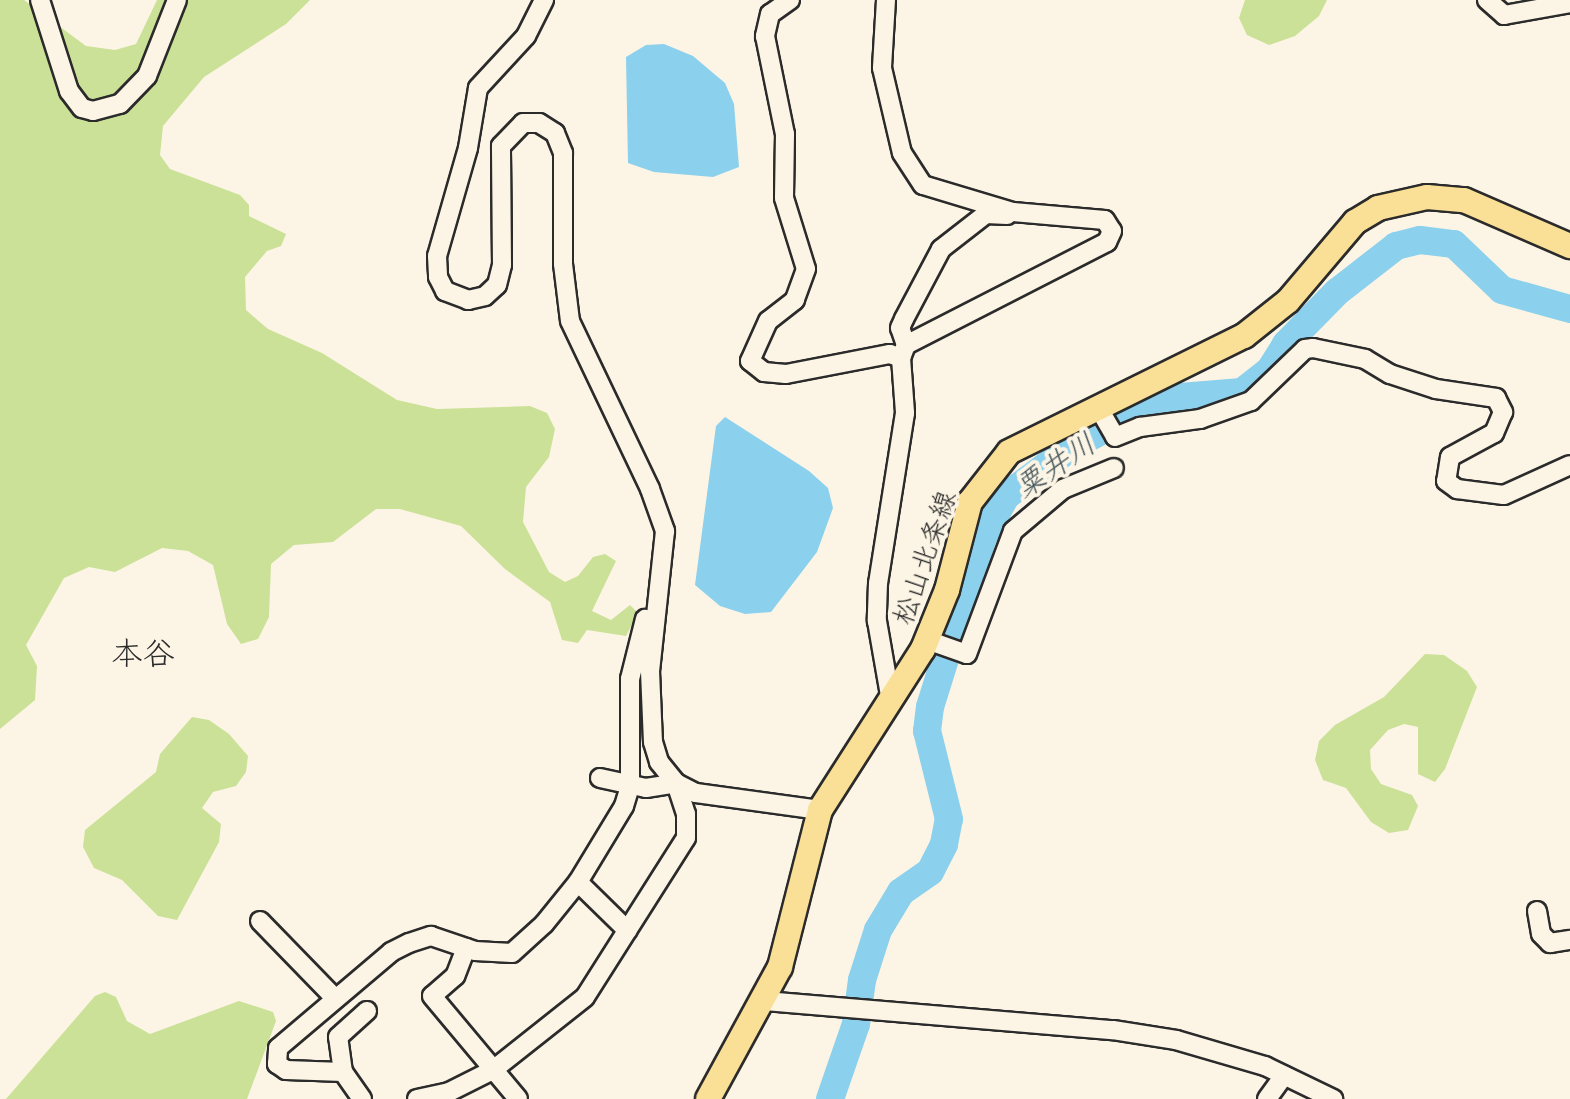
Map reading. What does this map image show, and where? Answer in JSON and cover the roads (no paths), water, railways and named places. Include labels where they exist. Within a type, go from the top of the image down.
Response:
[{"type":"main road","name":"松山北条線","points":[[708,1099],[765,1001],[788,938],[820,810],[891,701],[934,642],[979,486],[1009,452],[1106,420],[1265,322],[1332,244],[1378,208],[1427,197],[1464,200],[1570,246]]},
{"type":"street","points":[[40,0],[69,91],[82,108],[93,111],[120,104],[147,76],[177,0]]},
{"type":"street","points":[[417,1099],[449,1092],[493,1070],[585,997],[686,838],[686,814],[676,783],[659,762],[653,742],[650,678],[655,603],[665,531],[650,489],[570,321],[563,264],[563,153],[555,133],[539,123],[523,123],[501,146],[502,265],[497,285],[485,296],[468,300],[445,291],[438,277],[437,256],[468,148],[478,88],[526,36],[544,0]]},
{"type":"street","points":[[790,0],[770,14],[765,36],[785,134],[784,198],[806,269],[795,300],[768,321],[750,361],[764,372],[786,374],[903,351],[1107,242],[1112,231],[1105,220],[1089,216],[1013,212],[986,214],[941,249],[904,319],[900,328],[903,351],[905,413],[885,521],[877,621],[891,701]]},
{"type":"street","points":[[886,0],[882,68],[902,153],[923,185],[1013,212]]},
{"type":"street","points":[[1487,0],[1504,15],[1570,3]]},
{"type":"street","points":[[1106,420],[1200,419],[1251,401],[1305,349],[1313,348],[1365,359],[1390,374],[1436,389],[1496,398],[1503,412],[1494,433],[1450,457],[1446,466],[1446,481],[1457,489],[1504,495],[1570,461]]},
{"type":"street","points":[[934,642],[967,654],[1013,531],[1063,489],[1114,468]]},
{"type":"street","points":[[343,1072],[298,1073],[277,1064],[275,1057],[283,1040],[409,943],[431,936],[466,948],[512,953],[578,882],[624,806],[630,786],[630,679],[643,626],[655,603]]},
{"type":"street","points":[[630,679],[650,678]]},
{"type":"street","points":[[600,778],[630,786],[676,783],[696,793],[820,810]]},
{"type":"street","points":[[578,882],[627,930]]},
{"type":"street","points":[[1537,911],[1541,934],[1550,943],[1570,940]]},
{"type":"street","points":[[260,921],[335,998]]},
{"type":"street","points":[[466,948],[455,976],[432,996],[518,1099]]},
{"type":"street","points":[[765,1001],[874,1008],[1145,1035],[1227,1052],[1326,1097]]},
{"type":"street","points":[[362,1099],[343,1072],[338,1037],[367,1011]]},
{"type":"street","points":[[1267,1099],[1284,1076]]},
{"type":"water","points":[[664,44],[693,56],[725,83],[734,104],[739,167],[713,177],[654,172],[628,163],[626,57],[646,45]]},
{"type":"water","points":[[725,417],[809,471],[828,488],[833,508],[817,552],[771,612],[745,614],[720,606],[695,585],[716,426]]},
{"type":"waterway","name":"粟井川","points":[[830,1099],[856,1024],[862,980],[878,930],[901,892],[930,872],[944,844],[949,819],[927,731],[930,707],[983,537],[1006,496],[1070,448],[1129,416],[1180,397],[1242,392],[1270,370],[1286,344],[1337,292],[1396,246],[1420,240],[1454,244],[1502,290],[1570,309]]},
{"type":"district","name":"本谷","points":[[143,651]]}]
